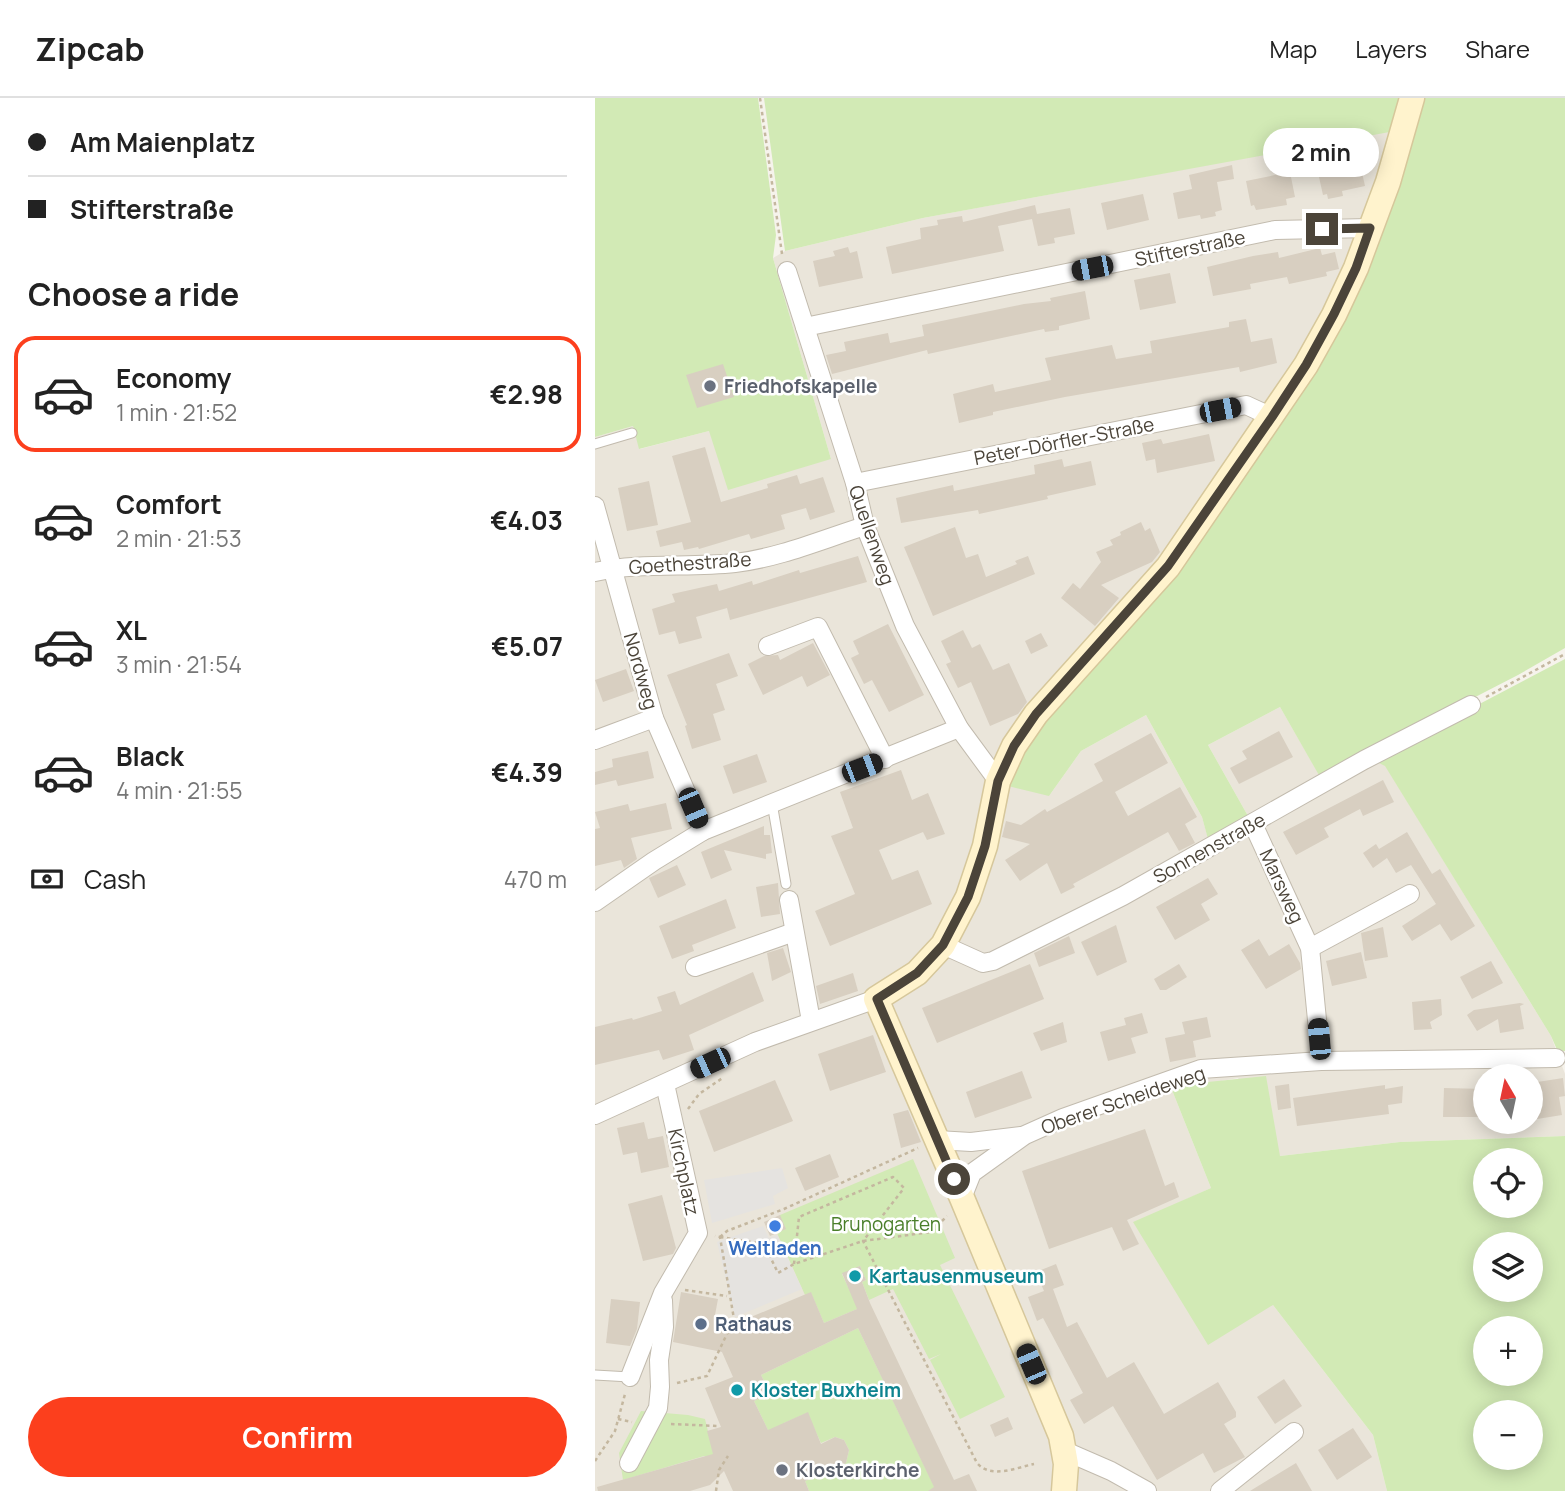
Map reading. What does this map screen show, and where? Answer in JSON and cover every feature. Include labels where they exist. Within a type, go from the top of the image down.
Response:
[{"type":"street","points":[[595,1115],[755,1042],[877,999],[917,973],[943,945],[968,897],[981,859],[998,781],[1014,746],[1036,714],[1168,566],[1306,365],[1356,268],[1388,182],[1412,98]]},
{"type":"street","name":"Stifterstraße","points":[[805,327],[1275,230],[1370,228]]},
{"type":"street","name":"Quellenweg","points":[[787,271],[855,483],[865,526],[905,626],[959,728],[998,781]]},
{"type":"street","name":"Peter-Dörfler-Straße","points":[[855,483],[1246,405],[1272,417]]},
{"type":"street","name":"Nordweg","points":[[595,506],[603,570],[654,718],[703,831]]},
{"type":"street","name":"Goethestraße","points":[[603,570],[738,563],[782,553],[865,526]]},
{"type":"street","points":[[768,646],[825,624],[885,759]]},
{"type":"street","name":"Sonnenstraße","points":[[943,945],[983,963],[993,961],[1123,896],[1364,760],[1471,705]]},
{"type":"street","points":[[595,740],[654,718]]},
{"type":"street","points":[[595,902],[703,831],[959,728]]},
{"type":"street","name":"Marsweg","points":[[1254,824],[1310,948],[1321,1061]]},
{"type":"street","points":[[787,892],[811,1021]]},
{"type":"street","name":"Marsweg","points":[[1310,948],[1410,894]]},
{"type":"street","points":[[695,967],[795,932]]},
{"type":"street","points":[[877,999],[1065,1451],[1063,1491]]},
{"type":"street","name":"Oberer Scheideweg","points":[[962,1198],[972,1173],[1025,1135],[1063,1118],[1202,1069],[1321,1061],[1556,1058]]},
{"type":"street","name":"Kirchplatz","points":[[630,1377],[663,1293],[698,1233],[665,1084]]},
{"type":"street","name":"Oberer Scheideweg","points":[[937,1140],[971,1142],[1025,1135]]},
{"type":"street","points":[[629,1463],[658,1408],[659,1360],[664,1327],[663,1293]]},
{"type":"street","points":[[1220,1491],[1294,1432]]},
{"type":"street","points":[[1065,1451],[1111,1471],[1147,1491]]},
{"type":"lane","points":[[595,444],[632,433]]},
{"type":"lane","points":[[771,802],[787,892]]},
{"type":"lane","points":[[595,1375],[630,1377]]},
{"type":"path","points":[[760,98],[779,243],[787,271]]},
{"type":"path","points":[[1471,705],[1565,654]]},
{"type":"path","points":[[687,1111],[699,1094],[728,1074]]},
{"type":"path","points":[[720,1237],[727,1231],[784,1209],[937,1140]]},
{"type":"path","points":[[794,1264],[799,1217],[893,1177],[904,1188],[863,1241]]},
{"type":"path","points":[[698,1233],[764,1244],[778,1273],[794,1264],[863,1241],[931,1232],[962,1198]]},
{"type":"path","points":[[660,1387],[707,1376],[734,1319],[720,1237]]},
{"type":"path","points":[[863,1241],[977,1463],[984,1470],[991,1472],[1034,1464]]},
{"type":"path","points":[[684,1289],[729,1296]]},
{"type":"path","points":[[595,1461],[615,1431],[630,1377]]},
{"type":"path","points":[[650,1423],[717,1426]]},
{"type":"path","points":[[716,1491],[719,1470],[728,1456]]},
{"type":"shaded area","points":[[1389,131],[1412,131],[1398,179],[1049,796],[1081,751],[1146,715],[1202,817],[1208,838],[1248,816],[1208,745],[1280,707],[1320,776],[1361,755],[1385,765],[1551,1036],[1565,1074],[1565,1136],[1400,1142],[1280,1156],[1238,1078],[1172,1090],[1211,1188],[1134,1223],[1273,1305],[1373,1435],[1387,1491],[595,1491],[595,437],[633,426],[640,449],[709,431],[831,459],[773,258],[785,251],[923,218]]},
{"type":"shaded area","points":[[782,1168],[788,1188],[773,1196],[775,1204],[712,1223],[704,1180]]},
{"type":"shaded area","points":[[763,1226],[769,1238],[777,1235],[802,1289],[735,1317],[717,1242]]},
{"type":"green space","points":[[595,98],[758,98],[776,235],[773,258],[831,459],[728,490],[709,431],[639,449],[633,426],[595,437]]},
{"type":"green space","points":[[764,98],[1405,98],[1395,131],[923,218],[785,251]]},
{"type":"green space","points":[[1422,98],[1565,98],[1565,648],[1320,777],[1280,707],[1208,745],[1248,816],[1208,839],[1202,817],[1146,715],[1081,751],[1049,796],[1004,785],[1017,755],[1279,424]]},
{"type":"green space","points":[[1565,659],[1565,1051],[1558,1052],[1551,1036],[1385,766],[1373,760]]},
{"type":"green space","points":[[1266,1076],[1280,1156],[1400,1142],[1565,1136],[1565,1491],[1387,1491],[1373,1435],[1273,1305],[1208,1345],[1133,1222],[1211,1188],[1172,1090],[1208,1082]]},
{"type":"green space","name":"Brunogarten","points":[[913,1159],[955,1258],[940,1265],[1005,1397],[960,1419],[930,1360],[941,1354],[929,1359],[893,1289],[869,1300],[862,1282],[866,1280],[860,1266],[842,1274],[848,1287],[853,1285],[862,1307],[824,1323],[811,1293],[805,1295],[777,1233],[780,1215]]},
{"type":"green space","points":[[858,1328],[935,1488],[929,1491],[809,1491],[805,1481],[846,1463],[849,1450],[844,1440],[835,1437],[821,1443],[807,1413],[784,1423],[791,1439],[779,1453],[754,1401],[770,1393],[761,1375]]},
{"type":"green space","points":[[641,1411],[705,1419],[715,1460],[704,1456],[623,1480],[619,1453]]},
{"type":"building","points":[[1300,151],[1303,164],[1281,170],[1278,156]]},
{"type":"building","points":[[1359,159],[1365,186],[1342,191],[1343,196],[1328,199],[1327,194],[1323,195],[1317,168]]},
{"type":"building","points":[[1232,165],[1234,179],[1217,182],[1222,210],[1215,212],[1216,216],[1201,219],[1200,215],[1178,219],[1173,193],[1192,189],[1189,175]]},
{"type":"building","points":[[1290,172],[1295,197],[1286,199],[1287,205],[1256,210],[1254,205],[1251,206],[1246,181]]},
{"type":"building","points":[[1143,194],[1149,220],[1107,230],[1101,203]]},
{"type":"building","points":[[1035,205],[1037,214],[1070,208],[1075,234],[1054,238],[1055,243],[1038,246],[1032,219],[998,226],[1004,251],[892,274],[886,247],[921,239],[920,228],[938,225],[937,220],[962,216],[963,222]]},
{"type":"building","points":[[848,247],[850,253],[857,251],[863,278],[819,287],[813,261],[835,256],[833,251]]},
{"type":"building","points":[[1320,248],[1322,255],[1335,252],[1339,269],[1326,272],[1327,276],[1289,284],[1287,277],[1250,284],[1251,289],[1213,296],[1207,267],[1253,256],[1278,252],[1279,258]]},
{"type":"building","points":[[1170,273],[1176,303],[1140,310],[1134,280]]},
{"type":"building","points":[[1085,291],[1090,319],[1059,326],[1059,330],[1045,332],[1044,329],[928,354],[927,350],[832,374],[826,355],[846,351],[844,342],[888,333],[890,343],[924,336],[922,325],[1051,301],[1050,298]]},
{"type":"building","points":[[1246,319],[1251,342],[1272,338],[1277,363],[1240,372],[1239,367],[1065,397],[993,412],[993,415],[959,423],[953,394],[993,384],[995,392],[1051,380],[1045,358],[1112,345],[1116,359],[1152,353],[1150,341],[1229,327],[1229,322]]},
{"type":"building","name":"Friedhofskapelle","points":[[723,364],[734,397],[697,408],[686,375]]},
{"type":"building","points":[[1209,434],[1215,461],[1157,473],[1155,459],[1146,461],[1142,443],[1161,439],[1163,444]]},
{"type":"building","points":[[705,447],[721,502],[768,488],[767,484],[797,475],[800,484],[823,477],[835,512],[810,520],[806,508],[781,515],[785,529],[751,539],[749,534],[699,549],[684,550],[682,542],[660,547],[656,531],[691,522],[672,456]]},
{"type":"building","points":[[1062,459],[1064,467],[1091,461],[1096,485],[979,514],[978,510],[901,523],[896,498],[953,485],[954,491],[1035,474],[1034,465]]},
{"type":"building","points":[[649,481],[658,525],[627,531],[618,488]]},
{"type":"building","points":[[1141,522],[1145,531],[1150,528],[1160,552],[1152,562],[1101,585],[1119,598],[1095,626],[1061,598],[1073,583],[1080,589],[1101,562],[1096,552],[1113,545],[1110,540]]},
{"type":"building","points":[[955,527],[966,558],[978,554],[986,577],[1017,564],[1015,561],[1028,556],[1035,574],[933,616],[904,547]]},
{"type":"building","points":[[858,556],[867,582],[730,620],[727,608],[696,617],[702,638],[679,644],[675,631],[659,635],[652,609],[675,602],[672,594],[717,584],[719,591],[752,581],[753,585],[799,570],[800,573]]},
{"type":"building","points":[[888,624],[924,695],[889,712],[872,680],[864,684],[851,658],[859,654],[853,641]]},
{"type":"building","points":[[963,630],[972,648],[980,644],[993,670],[1009,663],[1027,702],[1018,714],[990,726],[971,682],[958,688],[946,664],[951,662],[941,641]]},
{"type":"building","points":[[1041,633],[1048,646],[1031,654],[1025,641]]},
{"type":"building","points":[[813,643],[830,675],[807,687],[802,676],[763,695],[748,664],[764,656],[778,655],[780,660]]},
{"type":"building","points":[[729,653],[738,676],[716,684],[725,710],[713,714],[721,740],[692,749],[685,726],[687,725],[667,675]]},
{"type":"building","points":[[626,669],[634,691],[603,702],[595,680]]},
{"type":"building","points":[[1279,731],[1293,757],[1239,784],[1230,768],[1247,759],[1242,751]]},
{"type":"building","points":[[1151,733],[1168,763],[1115,792],[1128,816],[1180,787],[1197,817],[1185,824],[1195,843],[1179,851],[1168,832],[1073,884],[1075,887],[1061,894],[1047,863],[1020,881],[1005,860],[1030,844],[1002,837],[1006,821],[1021,825],[1045,809],[1047,812],[1103,781],[1094,764]]},
{"type":"building","points":[[648,751],[654,778],[618,786],[616,780],[595,785],[595,772],[613,767],[612,759]]},
{"type":"building","points":[[757,754],[767,782],[733,794],[723,766]]},
{"type":"building","points":[[901,770],[912,800],[928,793],[945,834],[927,840],[923,832],[879,850],[892,880],[918,870],[932,904],[830,946],[815,911],[855,894],[831,836],[853,828],[840,792]]},
{"type":"building","points":[[1383,780],[1394,802],[1363,816],[1360,809],[1324,828],[1329,837],[1296,855],[1283,832]]},
{"type":"building","points":[[666,803],[672,829],[631,838],[637,859],[624,868],[621,860],[595,866],[595,829],[600,828],[595,812],[628,804],[630,811]]},
{"type":"building","points":[[764,826],[764,835],[770,835],[772,853],[766,854],[766,859],[724,850],[732,870],[711,879],[701,852]]},
{"type":"building","points":[[1407,832],[1432,874],[1440,869],[1475,926],[1451,941],[1440,924],[1412,941],[1402,926],[1436,904],[1411,865],[1396,873],[1387,858],[1373,868],[1363,853],[1376,844],[1379,849]]},
{"type":"building","points":[[677,865],[686,885],[658,898],[649,878]]},
{"type":"building","points":[[1208,878],[1218,894],[1201,904],[1210,920],[1175,940],[1156,907]]},
{"type":"building","points":[[778,883],[780,914],[761,917],[756,887]]},
{"type":"building","points":[[726,899],[736,928],[692,945],[694,951],[672,959],[659,926]]},
{"type":"building","points":[[1116,925],[1127,962],[1097,976],[1081,942]]},
{"type":"building","points":[[1383,927],[1388,957],[1365,961],[1361,933]]},
{"type":"building","points":[[1069,936],[1075,953],[1039,967],[1034,953]]},
{"type":"building","points":[[1259,939],[1269,956],[1289,944],[1301,969],[1266,989],[1241,950]]},
{"type":"building","points":[[783,948],[791,972],[772,981],[767,953]]},
{"type":"building","points":[[1361,952],[1367,978],[1332,986],[1326,961]]},
{"type":"building","points":[[1491,961],[1503,983],[1472,999],[1460,977]]},
{"type":"building","points":[[1030,964],[1044,999],[937,1043],[922,1008]]},
{"type":"building","points":[[1179,964],[1187,977],[1166,990],[1160,990],[1154,979]]},
{"type":"building","points":[[753,972],[764,1001],[689,1035],[694,1050],[663,1060],[659,1050],[595,1065],[595,1027],[662,1011],[657,997],[675,991],[680,1005]]},
{"type":"building","points":[[853,973],[858,991],[820,1004],[816,986]]},
{"type":"building","points":[[1441,999],[1442,1015],[1430,1022],[1432,1029],[1414,1030],[1412,1002]]},
{"type":"building","points":[[1524,1004],[1520,1006],[1524,1029],[1500,1033],[1498,1019],[1477,1031],[1467,1015],[1474,1010]]},
{"type":"building","points":[[1142,1013],[1148,1033],[1131,1038],[1136,1053],[1108,1061],[1100,1032],[1126,1025],[1124,1018]]},
{"type":"building","points":[[1207,1017],[1211,1037],[1193,1041],[1196,1057],[1170,1062],[1165,1038],[1185,1034],[1182,1022]]},
{"type":"building","points":[[1063,1022],[1067,1042],[1041,1051],[1033,1033]]},
{"type":"building","points":[[873,1035],[886,1072],[830,1091],[818,1054]]},
{"type":"building","points":[[1022,1071],[1032,1098],[975,1118],[966,1092]]},
{"type":"building","points":[[1563,1078],[1565,1096],[1559,1097],[1562,1115],[1543,1118],[1543,1081]]},
{"type":"building","points":[[775,1080],[793,1121],[714,1152],[699,1111]]},
{"type":"building","points":[[1289,1084],[1291,1108],[1278,1110],[1275,1086]]},
{"type":"building","points":[[1385,1085],[1385,1089],[1403,1086],[1402,1103],[1388,1105],[1389,1114],[1297,1126],[1293,1098]]},
{"type":"building","points":[[1444,1088],[1473,1089],[1473,1117],[1443,1117]]},
{"type":"building","points":[[908,1110],[921,1142],[901,1148],[893,1114]]},
{"type":"building","points":[[644,1122],[648,1139],[663,1136],[669,1167],[641,1173],[637,1152],[623,1155],[617,1128]]},
{"type":"building","points":[[1145,1129],[1165,1186],[1174,1182],[1179,1197],[1127,1220],[1139,1244],[1123,1251],[1112,1227],[1049,1249],[1022,1171]]},
{"type":"building","points":[[830,1154],[839,1177],[805,1191],[795,1168]]},
{"type":"building","points":[[662,1195],[676,1248],[673,1254],[643,1261],[628,1204]]},
{"type":"building","name":"Weltladen","points":[[780,1215],[786,1229],[770,1236],[764,1222]]},
{"type":"building","points":[[1056,1264],[1064,1285],[1053,1289],[1067,1327],[1077,1322],[1107,1378],[1134,1362],[1164,1414],[1218,1382],[1236,1412],[1236,1417],[1224,1424],[1245,1457],[1214,1473],[1203,1453],[1157,1480],[1113,1406],[1084,1424],[1070,1400],[1083,1393],[1043,1318],[1037,1321],[1028,1297],[1044,1291],[1036,1272]]},
{"type":"building","name":"Kloster Buxheim","points":[[860,1266],[866,1280],[862,1282],[870,1303],[954,1480],[969,1474],[977,1491],[928,1491],[934,1487],[858,1328],[761,1375],[770,1393],[754,1401],[768,1430],[808,1412],[821,1444],[835,1437],[844,1440],[849,1450],[846,1463],[805,1481],[809,1491],[733,1491],[724,1471],[710,1485],[690,1491],[598,1491],[597,1487],[713,1454],[707,1431],[721,1427],[705,1388],[733,1377],[722,1352],[673,1342],[681,1292],[718,1299],[715,1315],[739,1322],[811,1292],[824,1323],[857,1309],[842,1273]]},
{"type":"building","points":[[611,1299],[640,1302],[637,1329],[630,1346],[606,1343]]},
{"type":"building","points":[[1284,1379],[1302,1406],[1275,1424],[1257,1397]]},
{"type":"building","points":[[1008,1417],[1013,1429],[995,1437],[990,1425]]},
{"type":"building","points":[[1353,1428],[1372,1457],[1337,1480],[1318,1450]]},
{"type":"building","points":[[1296,1463],[1312,1491],[1250,1491]]},
{"type":"place","name":"Friedhofskapelle","points":[[710,386]]},
{"type":"place","name":"Weltladen","points":[[775,1226]]},
{"type":"place","name":"Kartausenmuseum","points":[[855,1276]]},
{"type":"place","name":"Rathaus","points":[[701,1324]]},
{"type":"place","name":"Kloster Buxheim","points":[[737,1390]]},
{"type":"place","name":"Klosterkirche","points":[[782,1470]]},
{"type":"route","points":[[954,1179],[877,999],[917,973],[943,945],[968,897],[985,846],[998,781],[1014,746],[1036,714],[1168,566],[1306,365],[1346,290],[1370,228],[1322,229]]}]
